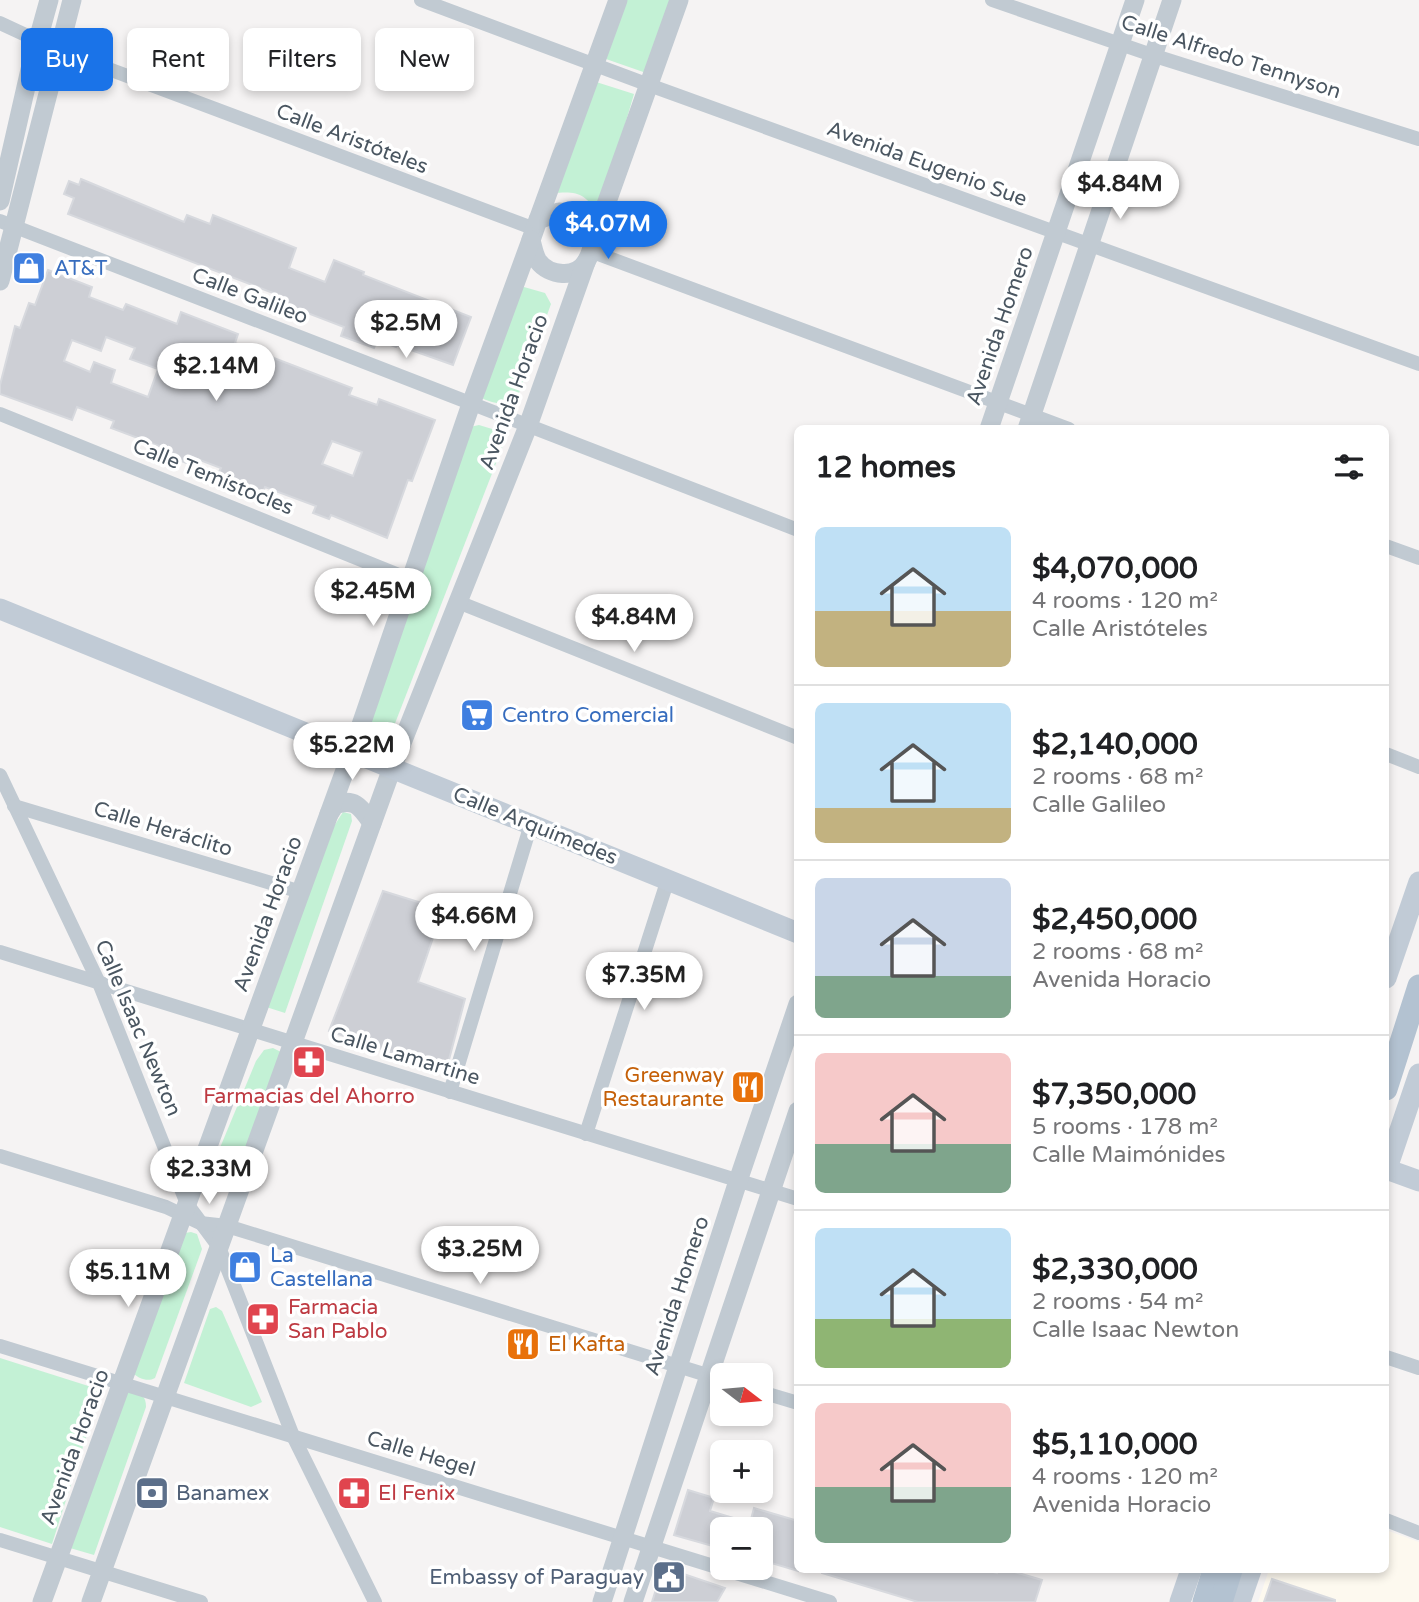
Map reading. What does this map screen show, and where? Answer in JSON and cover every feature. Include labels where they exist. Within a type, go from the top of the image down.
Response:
[{"type":"main road","name":"Calle Arquímedes","points":[[0,609],[794,931]]},
{"type":"main road","points":[[1389,968],[1419,882]]},
{"type":"main road","points":[[1389,1080],[1419,986]]},
{"type":"main road","points":[[1389,1161],[1419,1074]]},
{"type":"main road","points":[[1389,1171],[1419,1181]]},
{"type":"main road","points":[[1180,1602],[1190,1573]]},
{"type":"main road","points":[[1204,1602],[1213,1573]]},
{"type":"main road","points":[[1221,1602],[1230,1573]]},
{"type":"main road","points":[[1240,1602],[1250,1573]]},
{"type":"street","points":[[41,28],[49,0]]},
{"type":"street","points":[[64,28],[72,0]]},
{"type":"street","name":"Avenida Eugenio Sue","points":[[421,0],[1419,364]]},
{"type":"street","name":"Avenida Horacio","points":[[42,1602],[122,1384],[190,1214],[251,1029],[352,751],[471,404],[618,0]]},
{"type":"street","name":"Avenida Horacio","points":[[91,1602],[392,768],[528,426],[679,0]]},
{"type":"street","name":"Calle Alfredo Tennyson","points":[[992,0],[1155,56],[1419,139]]},
{"type":"street","name":"Avenida Homero","points":[[990,425],[1135,0]]},
{"type":"street","points":[[590,251],[998,402],[1029,422],[1172,0]]},
{"type":"street","name":"Calle Aristóteles","points":[[0,23],[21,33]]},
{"type":"street","name":"Calle Aristóteles","points":[[113,71],[534,230]]},
{"type":"street","points":[[0,201],[26,91]]},
{"type":"street","points":[[0,281],[8,225],[46,91]]},
{"type":"street","points":[[559,212],[570,212],[587,223],[592,232],[590,251],[579,270],[557,273],[539,262],[534,230],[559,212]]},
{"type":"street","name":"Calle Galileo","points":[[8,225],[794,528]]},
{"type":"street","name":"Calle Temístocles","points":[[0,414],[411,580]]},
{"type":"street","points":[[1389,547],[1419,558]]},
{"type":"street","points":[[458,602],[794,736]]},
{"type":"street","points":[[1389,755],[1419,767]]},
{"type":"street","name":"Calle Isaac Newton","points":[[0,775],[99,983],[190,1214],[219,1247],[293,1436],[375,1602]]},
{"type":"street","points":[[329,814],[335,806],[351,802],[358,805],[372,823]]},
{"type":"street","name":"Calle Heráclito","points":[[14,806],[301,892]]},
{"type":"street","points":[[450,1092],[531,824]]},
{"type":"street","points":[[586,1134],[668,879]]},
{"type":"street","name":"Calle Lamartine","points":[[0,952],[794,1198]]},
{"type":"street","name":"Avenida Homero","points":[[602,1602],[794,1016]]},
{"type":"street","points":[[720,1363],[794,1123]]},
{"type":"street","points":[[0,1156],[710,1376]]},
{"type":"street","name":"Calle Hegel","points":[[0,1346],[830,1602]]},
{"type":"street","points":[[1389,1358],[1419,1368]]},
{"type":"street","points":[[633,1602],[651,1547],[710,1394]]},
{"type":"street","points":[[774,1396],[794,1402]]},
{"type":"street","points":[[1389,1521],[1419,1533]]},
{"type":"street","points":[[0,1540],[201,1602]]},
{"type":"shaded area","points":[[1389,1531],[1419,1542],[1419,1602],[1258,1602],[1268,1573],[1389,1573]]},
{"type":"green space","points":[[627,0],[676,0],[649,74],[606,59]]},
{"type":"green space","points":[[593,81],[634,94],[598,216],[589,202],[580,195],[553,193]]},
{"type":"green space","points":[[524,287],[545,293],[551,304],[519,393],[505,403],[490,401],[479,397],[514,291]]},
{"type":"green space","points":[[479,425],[502,432],[505,440],[387,744],[378,757],[357,750],[470,427]]},
{"type":"green space","points":[[343,812],[351,814],[352,821],[285,1013],[263,1006],[320,848]]},
{"type":"green space","points":[[273,1048],[281,1052],[235,1177],[228,1180],[216,1176],[212,1167],[256,1061],[264,1050]]},
{"type":"green space","points":[[185,1233],[197,1234],[202,1249],[155,1378],[149,1380],[138,1377],[133,1373]]},
{"type":"green space","points":[[216,1307],[222,1311],[262,1402],[251,1407],[184,1383],[210,1309]]},
{"type":"green space","points":[[0,1358],[101,1390],[52,1544],[0,1527]]},
{"type":"green space","points":[[133,1392],[143,1396],[146,1407],[94,1555],[70,1548],[124,1393]]},
{"type":"building","points":[[81,179],[184,222],[187,215],[210,224],[213,215],[296,248],[289,268],[325,282],[334,260],[364,272],[363,275],[471,317],[453,365],[397,345],[396,347],[377,340],[374,348],[341,336],[344,327],[284,304],[286,298],[68,214],[74,198],[64,194],[69,181],[79,185]]},
{"type":"building","points":[[48,270],[92,287],[89,297],[123,310],[126,304],[177,324],[181,312],[238,334],[235,343],[352,388],[349,395],[377,405],[379,399],[435,420],[412,481],[408,480],[387,538],[331,515],[329,519],[313,513],[316,506],[265,487],[263,492],[218,474],[221,468],[192,457],[189,464],[160,453],[162,447],[111,428],[114,421],[77,407],[72,420],[0,394],[15,326],[20,328],[29,303],[35,305]],"holes":[[[106,337],[135,348],[130,359],[158,369],[148,397],[111,383],[115,370],[94,362],[90,372],[64,361],[72,340],[101,351]],[[332,441],[362,452],[353,476],[322,464]]]},
{"type":"building","points":[[383,891],[431,906],[428,916],[439,920],[418,982],[465,999],[446,1071],[329,1031]]},
{"type":"building","points":[[688,1490],[710,1497],[710,1503],[712,1503],[710,1511],[730,1517],[710,1517],[710,1545],[674,1535]]},
{"type":"building","points":[[754,1508],[794,1520],[794,1570],[773,1564],[773,1517],[752,1517]]},
{"type":"building","points":[[663,1567],[725,1588],[717,1602],[652,1602]]},
{"type":"building","points":[[822,1573],[1018,1573],[1042,1580],[1035,1602],[918,1602]]},
{"type":"building","points":[[1272,1579],[1335,1600],[1335,1602],[1264,1602]]},
{"type":"place","name":"AT&T","points":[[29,268]]},
{"type":"place","name":"Centro Comercial","points":[[477,715]]},
{"type":"place","name":"Farmacias del Ahorro","points":[[309,1062]]},
{"type":"place","name":"Greenway Restaurante","points":[[748,1087]]},
{"type":"place","name":"La Castellana","points":[[245,1267]]},
{"type":"place","name":"Farmacia San Pablo","points":[[263,1319]]},
{"type":"place","name":"El Kafta","points":[[523,1344]]},
{"type":"place","name":"Banamex","points":[[152,1493]]},
{"type":"place","name":"El Fenix","points":[[354,1493]]},
{"type":"place","name":"Embassy of Paraguay","points":[[669,1577]]}]
